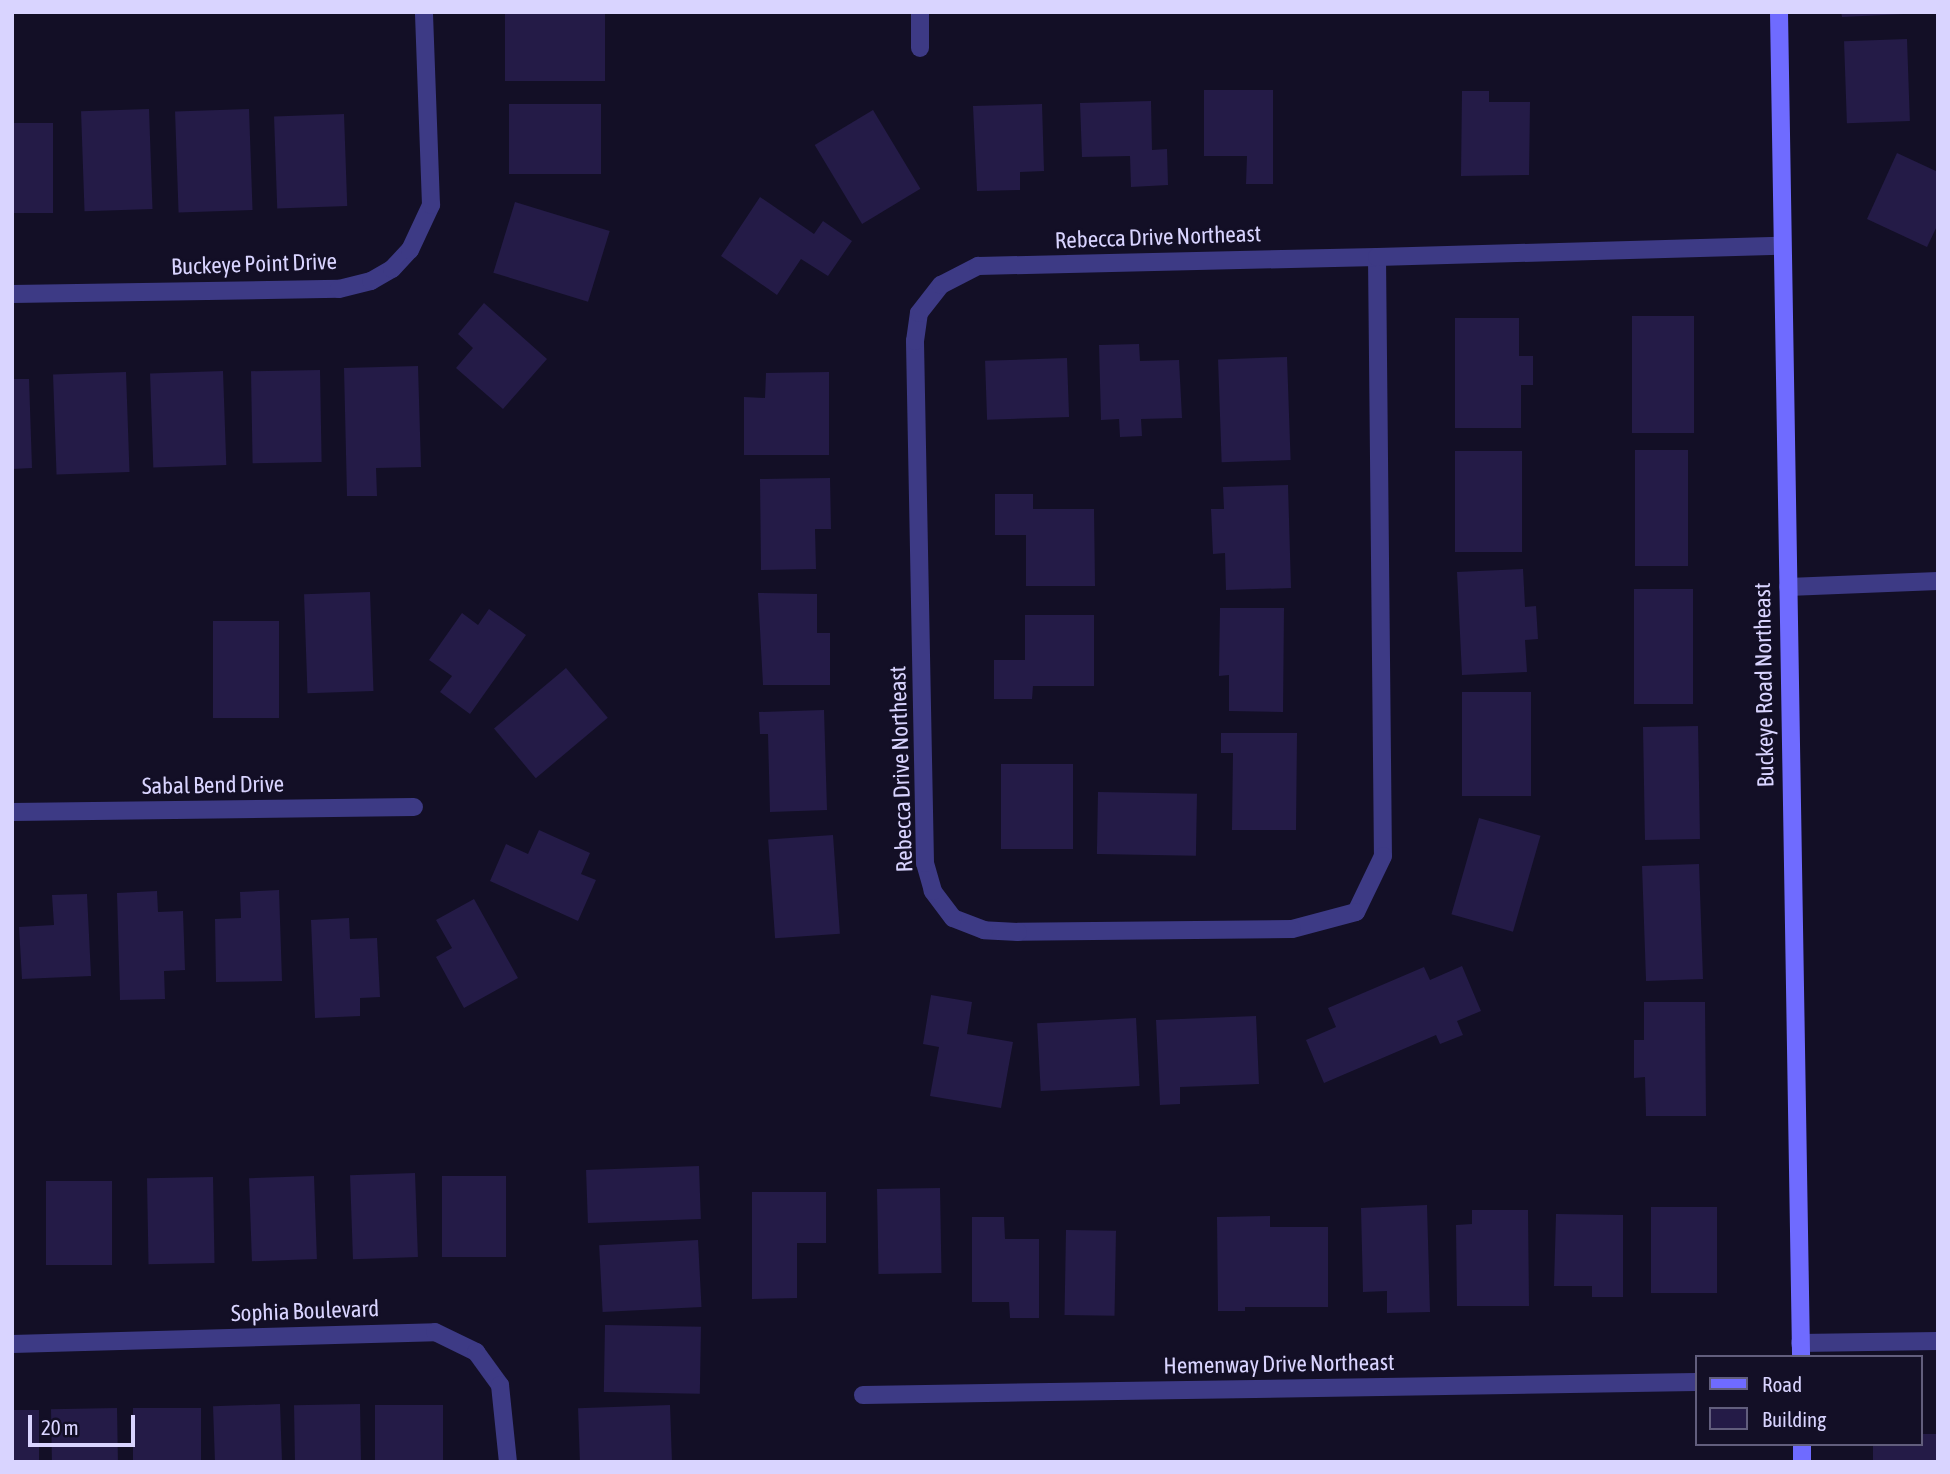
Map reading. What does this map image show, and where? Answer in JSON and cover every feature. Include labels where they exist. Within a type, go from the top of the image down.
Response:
[{"type":"street","name":"Buckeye Point Drive","points":[[12,294],[339,289],[371,281],[392,270],[410,250],[431,205],[424,12]]},
{"type":"street","points":[[920,12],[920,48]]},
{"type":"street","name":"Buckeye Road Northeast","points":[[1779,12],[1780,246],[1800,1350]]},
{"type":"street","name":"Rebecca Drive Northeast","points":[[1377,257],[1383,856],[1356,912],[1292,929],[1018,932],[984,930],[953,918],[933,891],[925,863],[915,341],[919,313],[941,285],[978,266],[1780,246]]},
{"type":"street","points":[[1787,587],[1938,581]]},
{"type":"street","name":"Sabal Bend Drive","points":[[12,812],[414,807]]},
{"type":"street","name":"Sophia Boulevard","points":[[12,1344],[435,1332],[476,1352],[500,1385],[508,1462]]},
{"type":"street","points":[[1800,1350],[1938,1341]]},
{"type":"street","name":"Hemenway Drive Northeast","points":[[863,1395],[1694,1382]]},
{"type":"building","points":[[505,12],[605,12],[605,81],[505,81]]},
{"type":"building","points":[[1841,12],[1904,12],[1904,14],[1842,17]]},
{"type":"building","points":[[1907,39],[1910,121],[1847,123],[1844,41]]},
{"type":"building","points":[[1204,90],[1273,90],[1273,184],[1246,184],[1247,156],[1204,156]]},
{"type":"building","points":[[1462,91],[1489,91],[1489,102],[1530,102],[1529,175],[1461,176]]},
{"type":"building","points":[[1151,101],[1152,150],[1167,149],[1168,185],[1131,187],[1130,156],[1082,157],[1080,103]]},
{"type":"building","points":[[509,104],[601,104],[601,174],[509,174]]},
{"type":"building","points":[[1042,104],[1044,171],[1020,172],[1020,190],[977,191],[973,106]]},
{"type":"building","points":[[149,109],[152,209],[85,211],[81,111]]},
{"type":"building","points":[[249,109],[253,210],[179,213],[175,112]]},
{"type":"building","points":[[873,110],[920,189],[862,224],[815,145]]},
{"type":"building","points":[[344,114],[347,206],[277,208],[274,116]]},
{"type":"building","points":[[12,123],[53,123],[53,213],[12,213]]},
{"type":"building","points":[[1897,153],[1938,172],[1938,224],[1927,247],[1867,219]]},
{"type":"building","points":[[760,197],[814,234],[823,221],[852,241],[828,276],[801,259],[777,295],[721,256]]},
{"type":"building","points":[[515,202],[610,231],[588,302],[493,273]]},
{"type":"building","points":[[484,303],[547,359],[503,409],[456,368],[473,348],[458,334]]},
{"type":"building","points":[[1632,316],[1694,316],[1694,433],[1632,433]]},
{"type":"building","points":[[1455,318],[1519,318],[1519,356],[1533,356],[1533,385],[1521,385],[1521,428],[1455,428]]},
{"type":"building","points":[[1139,344],[1140,361],[1179,360],[1182,418],[1141,419],[1142,436],[1120,437],[1119,419],[1101,420],[1099,345]]},
{"type":"building","points":[[1287,357],[1291,460],[1222,462],[1218,359]]},
{"type":"building","points":[[1067,358],[1069,417],[987,420],[985,361]]},
{"type":"building","points":[[418,366],[421,467],[376,468],[377,496],[347,496],[344,368]]},
{"type":"building","points":[[320,370],[322,462],[253,463],[251,371]]},
{"type":"building","points":[[223,371],[226,465],[153,467],[150,374]]},
{"type":"building","points":[[126,372],[129,472],[57,474],[53,375]]},
{"type":"building","points":[[829,372],[829,455],[744,455],[744,397],[765,398],[766,373]]},
{"type":"building","points":[[12,379],[29,379],[32,468],[12,469]]},
{"type":"building","points":[[1635,450],[1688,450],[1688,566],[1635,566]]},
{"type":"building","points":[[1455,451],[1522,451],[1522,552],[1455,552]]},
{"type":"building","points":[[830,478],[831,529],[815,529],[816,569],[761,570],[760,479]]},
{"type":"building","points":[[1288,485],[1291,588],[1226,590],[1225,553],[1213,554],[1211,509],[1224,509],[1223,487]]},
{"type":"building","points":[[995,494],[1033,494],[1033,509],[1094,509],[1095,586],[1026,586],[1026,535],[995,535]]},
{"type":"building","points":[[1523,569],[1525,607],[1536,606],[1538,639],[1525,640],[1527,672],[1462,675],[1457,572]]},
{"type":"building","points":[[1634,589],[1693,589],[1693,704],[1634,704]]},
{"type":"building","points":[[370,592],[373,691],[307,693],[304,594]]},
{"type":"building","points":[[758,593],[817,594],[817,633],[830,633],[830,685],[763,685]]},
{"type":"building","points":[[1220,608],[1284,608],[1283,712],[1229,711],[1229,675],[1219,676]]},
{"type":"building","points":[[489,609],[526,635],[470,714],[440,692],[452,676],[429,660],[462,613],[478,625]]},
{"type":"building","points":[[1025,615],[1094,615],[1094,686],[1033,686],[1032,699],[994,699],[994,660],[1025,660]]},
{"type":"building","points":[[213,621],[279,621],[279,718],[213,718]]},
{"type":"building","points":[[566,668],[608,718],[536,778],[494,728]]},
{"type":"building","points":[[1462,692],[1531,692],[1531,796],[1462,796]]},
{"type":"building","points":[[824,710],[827,810],[770,812],[768,734],[760,734],[759,712]]},
{"type":"building","points":[[1698,726],[1700,839],[1645,840],[1643,727]]},
{"type":"building","points":[[1221,733],[1297,733],[1296,830],[1232,830],[1233,753],[1221,753]]},
{"type":"building","points":[[1001,764],[1073,764],[1073,849],[1001,849]]},
{"type":"building","points":[[1098,792],[1197,794],[1196,856],[1097,854]]},
{"type":"building","points":[[1479,818],[1541,836],[1513,932],[1451,914]]},
{"type":"building","points":[[539,830],[590,853],[581,874],[596,880],[578,921],[490,881],[506,844],[528,854]]},
{"type":"building","points":[[833,835],[840,934],[775,938],[768,840]]},
{"type":"building","points":[[1699,864],[1703,979],[1646,981],[1642,866]]},
{"type":"building","points":[[279,890],[282,981],[216,982],[215,919],[241,918],[240,892]]},
{"type":"building","points":[[157,891],[158,912],[183,911],[185,970],[164,971],[165,999],[120,1000],[117,893]]},
{"type":"building","points":[[87,894],[91,976],[22,979],[19,927],[54,925],[52,895]]},
{"type":"building","points":[[474,899],[518,978],[464,1008],[436,957],[452,948],[436,920]]},
{"type":"building","points":[[349,918],[350,939],[377,938],[380,997],[360,998],[360,1016],[315,1018],[311,920]]},
{"type":"building","points":[[1462,966],[1481,1011],[1457,1021],[1463,1035],[1440,1044],[1436,1035],[1324,1083],[1306,1040],[1336,1027],[1328,1008],[1424,967],[1430,980]]},
{"type":"building","points":[[931,995],[972,1002],[967,1034],[1013,1042],[1001,1108],[930,1096],[939,1047],[923,1044]]},
{"type":"building","points":[[1644,1002],[1705,1002],[1706,1116],[1646,1116],[1645,1077],[1634,1078],[1634,1040],[1644,1040]]},
{"type":"building","points":[[1256,1016],[1259,1084],[1180,1087],[1180,1104],[1160,1105],[1156,1020]]},
{"type":"building","points":[[1136,1018],[1140,1086],[1041,1091],[1037,1023]]},
{"type":"building","points":[[699,1166],[701,1219],[588,1223],[586,1170]]},
{"type":"building","points":[[415,1173],[418,1257],[353,1259],[350,1175]]},
{"type":"building","points":[[314,1176],[317,1259],[252,1261],[249,1178]]},
{"type":"building","points":[[442,1176],[506,1176],[506,1257],[442,1257]]},
{"type":"building","points":[[213,1177],[215,1263],[149,1264],[147,1178]]},
{"type":"building","points":[[46,1181],[112,1181],[112,1265],[46,1265]]},
{"type":"building","points":[[940,1188],[941,1273],[878,1274],[877,1189]]},
{"type":"building","points":[[752,1192],[826,1192],[826,1243],[797,1243],[797,1298],[752,1299]]},
{"type":"building","points":[[1427,1205],[1430,1312],[1387,1313],[1387,1291],[1363,1292],[1361,1208]]},
{"type":"building","points":[[1651,1207],[1717,1207],[1717,1293],[1651,1293]]},
{"type":"building","points":[[1472,1210],[1528,1210],[1529,1306],[1457,1306],[1456,1225],[1472,1224]]},
{"type":"building","points":[[1556,1214],[1623,1215],[1623,1297],[1592,1297],[1592,1286],[1554,1286]]},
{"type":"building","points":[[1270,1216],[1270,1227],[1328,1227],[1328,1307],[1245,1307],[1245,1311],[1218,1311],[1217,1217]]},
{"type":"building","points":[[972,1217],[1004,1217],[1005,1239],[1039,1239],[1039,1318],[1010,1318],[1009,1302],[972,1302]]},
{"type":"building","points":[[1066,1230],[1116,1231],[1115,1316],[1065,1315]]},
{"type":"building","points":[[698,1240],[702,1307],[603,1312],[599,1245]]},
{"type":"building","points":[[605,1325],[701,1327],[700,1394],[604,1392]]},
{"type":"building","points":[[280,1404],[282,1462],[215,1462],[213,1406]]},
{"type":"building","points":[[360,1404],[361,1462],[295,1462],[294,1405]]},
{"type":"building","points":[[375,1405],[443,1405],[443,1462],[375,1462]]},
{"type":"building","points":[[670,1405],[672,1462],[580,1462],[578,1408]]},
{"type":"building","points":[[117,1408],[118,1462],[52,1462],[51,1409]]},
{"type":"building","points":[[133,1408],[201,1408],[201,1462],[133,1462]]},
{"type":"building","points":[[12,1410],[39,1410],[39,1462],[12,1462]]},
{"type":"building","points":[[1922,1434],[1938,1434],[1938,1462],[1873,1462],[1873,1446],[1922,1446]]}]
